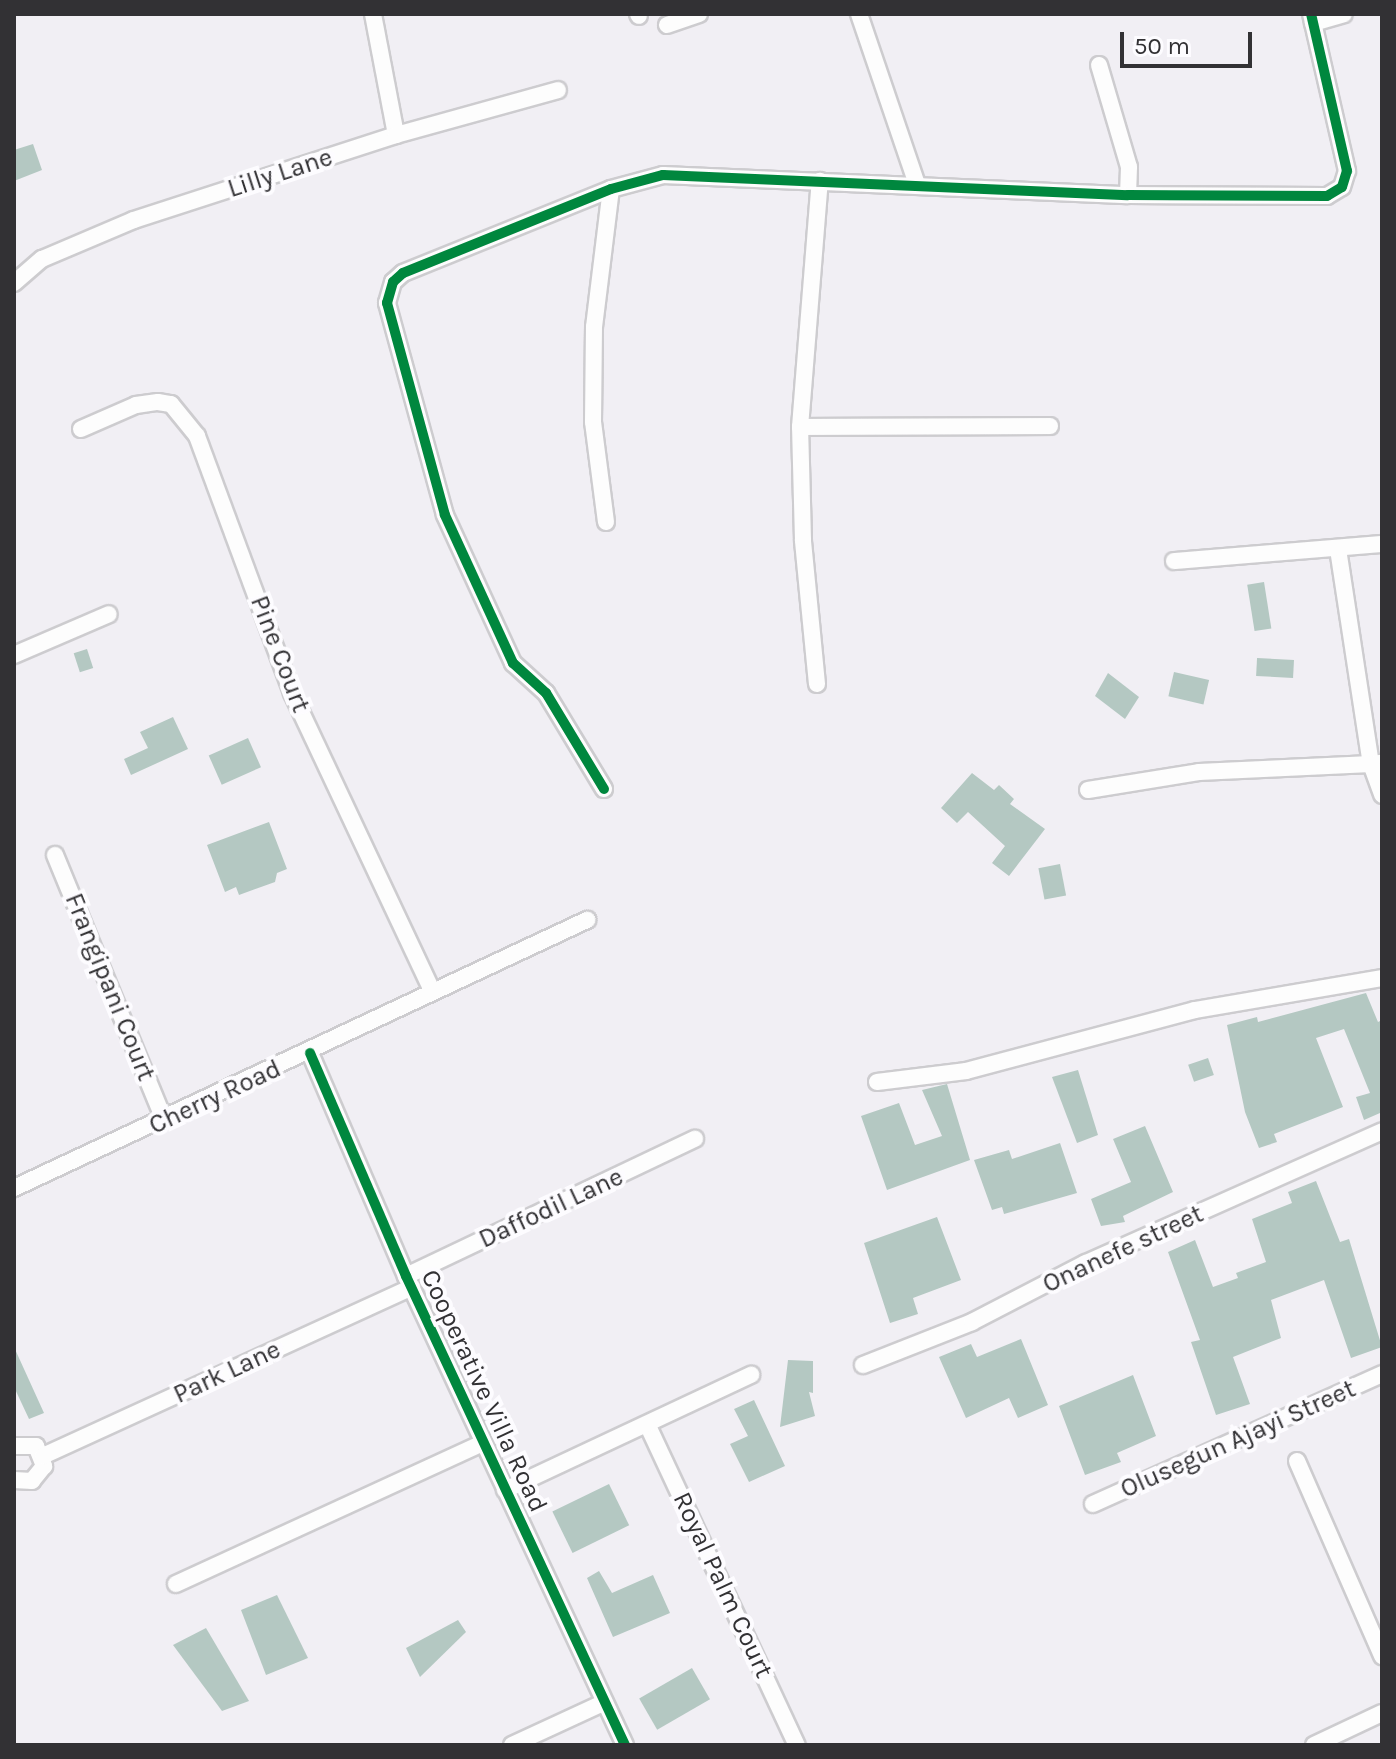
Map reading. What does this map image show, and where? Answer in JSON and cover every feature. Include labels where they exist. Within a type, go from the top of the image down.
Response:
[{"type":"street","points":[[373,14],[396,135]]},
{"type":"street","points":[[667,25],[699,14]]},
{"type":"street","points":[[859,14],[917,184]]},
{"type":"street","points":[[604,789],[546,693],[513,663],[445,515],[387,303],[393,282],[403,273],[611,189],[663,175],[1128,195],[1311,198],[1342,187],[1347,171],[1312,18],[1344,14]]},
{"type":"street","points":[[1099,65],[1129,167],[1128,195]]},
{"type":"street","name":"Lilly Lane","points":[[14,283],[42,259],[83,238],[396,135],[558,90]]},
{"type":"street","points":[[817,684],[803,540],[800,427],[820,181]]},
{"type":"street","points":[[606,522],[593,422],[594,327],[611,189]]},
{"type":"street","name":"Pine Court","points":[[81,429],[136,405],[158,402],[171,404],[197,436],[292,693],[432,991]]},
{"type":"street","points":[[800,427],[1050,426]]},
{"type":"street","points":[[1174,561],[1382,544]]},
{"type":"street","points":[[1338,549],[1382,795]]},
{"type":"street","points":[[14,655],[109,614]]},
{"type":"street","points":[[1088,790],[1199,772],[1376,764]]},
{"type":"street","name":"Frangipani Court","points":[[55,855],[164,1120]]},
{"type":"street","name":"Cherry Road","points":[[14,1188],[310,1053],[432,991],[587,920]]},
{"type":"street","points":[[877,1082],[966,1071],[1195,1010],[1382,978]]},
{"type":"street","name":"Cooperative Villa Road","points":[[310,1053],[409,1282],[625,1745]]},
{"type":"street","name":"Onanefe street","points":[[863,1365],[972,1322],[1086,1263],[1382,1131]]},
{"type":"street","name":"Daffodil Lane","points":[[409,1282],[695,1139]]},
{"type":"street","name":"Park Lane","points":[[43,1456],[409,1282]]},
{"type":"street","name":"Olusegun Ajayi Street","points":[[1093,1504],[1382,1374]]},
{"type":"street","points":[[505,1490],[648,1426],[751,1375]]},
{"type":"street","name":"Royal Palm Court","points":[[648,1426],[797,1745]]},
{"type":"street","points":[[176,1584],[483,1443]]},
{"type":"street","points":[[14,1446],[36,1446],[43,1456],[40,1475],[32,1481],[14,1480]]},
{"type":"street","points":[[1297,1461],[1382,1656]]},
{"type":"street","points":[[512,1745],[605,1702]]},
{"type":"street","points":[[1314,1745],[1382,1713]]},
{"type":"building","points":[[33,144],[42,170],[14,181],[14,150]]},
{"type":"building","points":[[1264,582],[1271,628],[1255,631],[1247,585]]},
{"type":"building","points":[[87,649],[93,668],[80,672],[74,653]]},
{"type":"building","points":[[1257,658],[1294,660],[1293,678],[1256,676]]},
{"type":"building","points":[[1174,672],[1209,680],[1203,704],[1168,696]]},
{"type":"building","points":[[1108,673],[1139,697],[1125,719],[1095,696]]},
{"type":"building","points":[[173,717],[188,749],[131,775],[124,759],[148,748],[140,732]]},
{"type":"building","points":[[248,738],[261,767],[222,785],[209,755]]},
{"type":"building","points":[[972,773],[994,790],[999,785],[1014,799],[1010,804],[1045,829],[1009,876],[992,863],[1005,846],[968,812],[957,823],[941,808]]},
{"type":"building","points":[[269,822],[287,869],[277,873],[275,882],[239,895],[236,887],[225,892],[207,845]]},
{"type":"building","points":[[1060,864],[1066,895],[1045,900],[1038,868]]},
{"type":"building","points":[[1366,993],[1378,1022],[1382,1020],[1382,1117],[1380,1113],[1364,1120],[1356,1097],[1370,1093],[1344,1029],[1316,1038],[1343,1107],[1274,1134],[1277,1142],[1259,1148],[1245,1112],[1227,1025],[1257,1017],[1258,1022]]},
{"type":"building","points":[[1208,1058],[1214,1075],[1194,1082],[1188,1065]]},
{"type":"building","points":[[1078,1070],[1098,1135],[1077,1143],[1052,1077]]},
{"type":"building","points":[[947,1084],[970,1160],[887,1190],[861,1116],[899,1103],[915,1145],[942,1136],[922,1090]]},
{"type":"building","points":[[1145,1126],[1173,1192],[1123,1216],[1125,1222],[1101,1226],[1091,1199],[1131,1182],[1113,1139]]},
{"type":"building","points":[[1060,1143],[1077,1193],[1004,1214],[1002,1207],[992,1210],[974,1160],[1009,1150],[1012,1159]]},
{"type":"building","points":[[1316,1181],[1340,1242],[1349,1239],[1382,1347],[1351,1358],[1324,1280],[1271,1300],[1281,1338],[1233,1357],[1250,1404],[1216,1415],[1191,1342],[1200,1340],[1168,1252],[1195,1240],[1213,1287],[1238,1278],[1236,1273],[1266,1262],[1252,1219],[1292,1203],[1288,1192]]},
{"type":"building","points":[[937,1217],[961,1280],[913,1298],[918,1314],[890,1323],[864,1243]]},
{"type":"building","points":[[1021,1339],[1048,1405],[1018,1418],[1009,1398],[966,1418],[939,1357],[971,1344],[977,1357]]},
{"type":"building","points":[[14,1347],[44,1413],[29,1419],[14,1387]]},
{"type":"building","points":[[788,1360],[813,1361],[813,1393],[809,1392],[815,1416],[780,1427]]},
{"type":"building","points":[[1133,1375],[1156,1436],[1117,1453],[1121,1462],[1085,1475],[1059,1406]]},
{"type":"building","points":[[754,1400],[785,1466],[749,1482],[730,1444],[748,1436],[734,1409]]},
{"type":"building","points":[[609,1484],[629,1525],[573,1553],[552,1512]]},
{"type":"building","points":[[599,1571],[612,1593],[653,1575],[670,1613],[613,1637],[587,1578]]},
{"type":"building","points":[[277,1595],[308,1658],[266,1675],[241,1610]]},
{"type":"building","points":[[458,1620],[466,1632],[420,1677],[406,1648]]},
{"type":"building","points":[[206,1628],[249,1701],[222,1711],[173,1645]]},
{"type":"building","points":[[692,1668],[710,1699],[657,1730],[639,1698]]},
{"type":"cycle path","points":[[604,789],[546,693],[513,663],[445,515],[387,303],[393,282],[403,273],[611,189],[663,175],[1128,195],[1327,196],[1342,187],[1347,171],[1311,14]]},
{"type":"cycle path","points":[[310,1053],[406,1276],[625,1745]]}]
